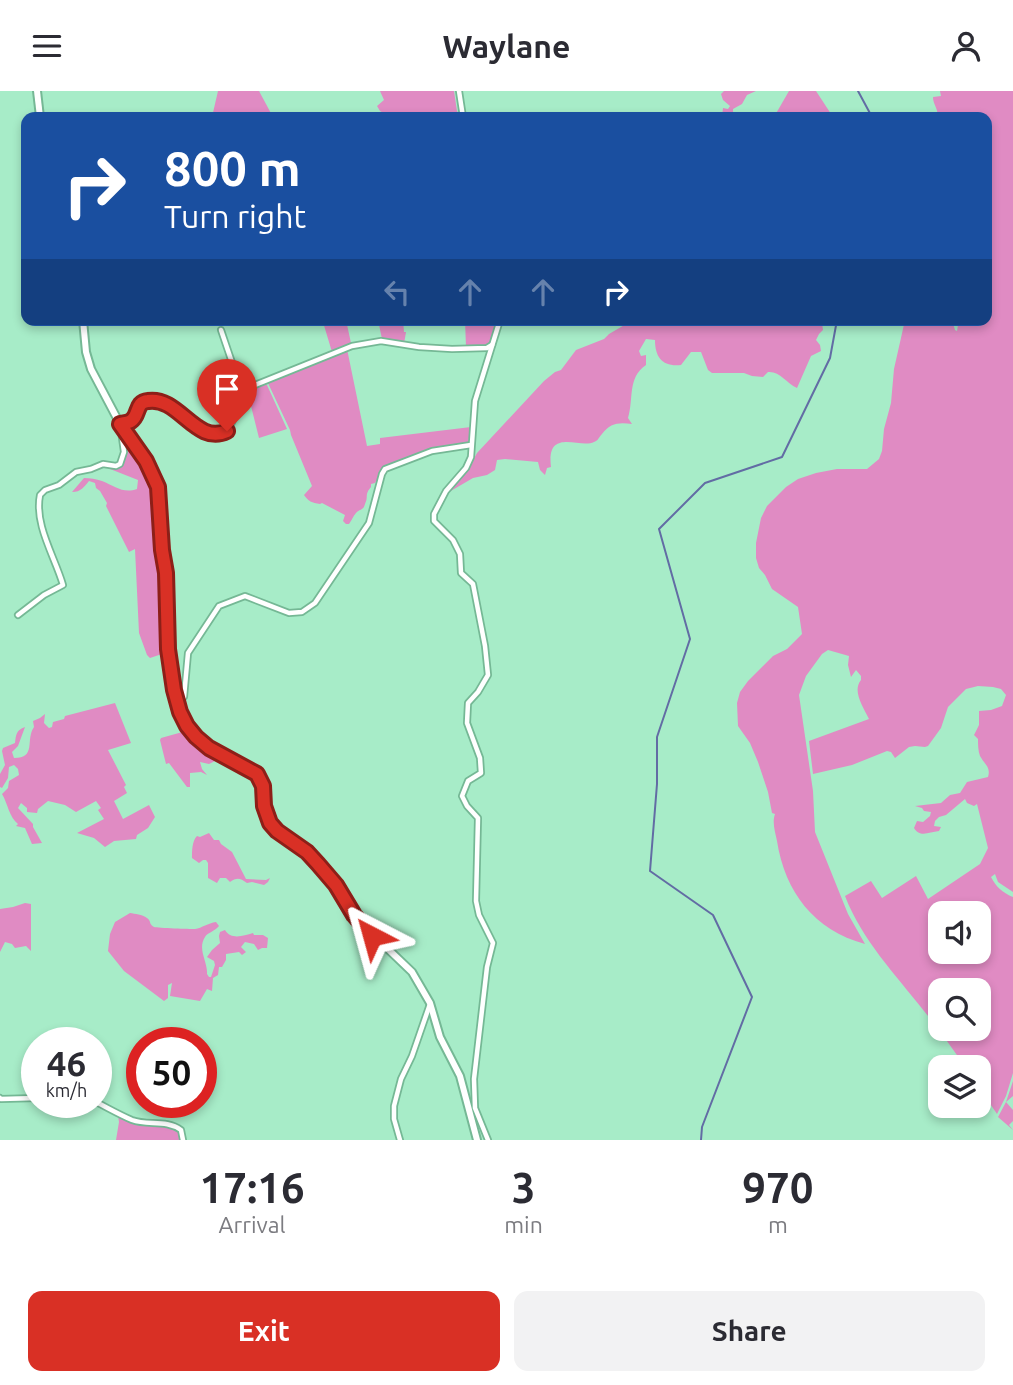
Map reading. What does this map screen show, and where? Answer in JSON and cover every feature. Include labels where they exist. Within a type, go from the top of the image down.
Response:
[{"type":"main road","points":[[37,91],[39,112]]},
{"type":"main road","points":[[84,326],[91,369],[120,424],[146,461],[158,487],[166,573],[168,649],[176,699],[187,726],[202,743],[257,774],[263,786],[264,806],[270,823],[307,852],[336,885],[354,915],[372,936],[406,965],[430,1003],[440,1037],[460,1076],[477,1140]]},
{"type":"street","points":[[459,91],[462,112]]},
{"type":"street","points":[[488,1140],[475,1108],[474,1079],[487,967],[493,943],[479,915],[476,901],[478,818],[462,796],[468,781],[481,773],[480,758],[467,723],[468,702],[488,675],[474,584],[461,573],[460,554],[453,540],[434,521],[434,514],[446,491],[466,468],[471,457],[475,401],[498,326]]},
{"type":"street","points":[[221,330],[242,393]]},
{"type":"street","points":[[18,615],[64,585],[42,527],[39,515],[40,495],[76,472],[103,464],[120,464],[124,453],[120,424],[131,421],[139,405],[145,401],[167,404],[209,435],[220,435],[227,431],[233,422],[245,389],[352,345],[381,341],[452,349],[487,348],[493,345]]},
{"type":"street","points":[[176,699],[184,697],[188,653],[219,606],[245,596],[289,613],[302,612],[315,603],[369,523],[385,469],[432,451],[471,445]]},
{"type":"street","points":[[400,1140],[394,1119],[394,1106],[401,1079],[430,1003]]},
{"type":"street","points":[[0,1098],[21,1098]]},
{"type":"street","points":[[112,1110],[133,1120],[177,1127],[181,1130],[183,1140]]},
{"type":"shaded area","points":[[218,91],[259,91],[270,112],[213,112]]},
{"type":"shaded area","points":[[380,91],[454,91],[458,112],[382,112],[377,106],[384,100]]},
{"type":"shaded area","points":[[724,91],[756,91],[747,95],[733,112],[723,112],[723,108],[728,109],[730,106],[721,94]]},
{"type":"shaded area","points":[[789,91],[816,91],[830,112],[777,112]]},
{"type":"shaded area","points":[[940,91],[1013,91],[1013,892],[998,882],[995,874],[991,877],[1000,889],[1013,897],[1013,1073],[997,1114],[991,1105],[991,1055],[957,1055],[947,1041],[991,1041],[991,978],[928,978],[928,1016],[870,942],[845,896],[871,881],[882,898],[916,876],[928,899],[980,864],[988,848],[977,804],[974,806],[965,799],[935,821],[934,826],[941,827],[939,831],[925,834],[914,828],[917,821],[923,822],[931,812],[915,806],[941,803],[950,795],[960,793],[967,782],[988,777],[988,768],[980,756],[978,739],[974,735],[979,725],[979,711],[1002,706],[1006,695],[1001,689],[993,687],[978,686],[966,689],[948,707],[941,728],[928,746],[909,747],[895,758],[887,751],[852,765],[813,774],[809,741],[869,719],[858,694],[861,676],[856,670],[851,677],[849,656],[828,650],[806,676],[799,695],[813,791],[815,832],[848,914],[865,944],[847,938],[817,919],[795,892],[781,859],[774,827],[775,814],[772,813],[758,762],[750,743],[738,726],[737,703],[740,692],[773,656],[787,649],[802,634],[798,607],[772,589],[756,558],[761,518],[767,506],[798,479],[837,469],[867,469],[879,459],[904,326],[954,326],[957,331],[958,326],[992,326],[992,112],[937,112],[933,97],[941,96]]},
{"type":"shaded area","points":[[324,326],[347,326],[351,343],[332,352]]},
{"type":"shaded area","points":[[379,326],[404,326],[406,332],[404,344],[382,339]]},
{"type":"shaded area","points":[[465,326],[496,326],[491,343],[483,347],[466,347]]},
{"type":"shaded area","points":[[623,326],[822,326],[823,330],[816,340],[821,351],[811,356],[797,388],[772,372],[763,377],[744,373],[712,373],[708,370],[701,352],[691,352],[681,365],[665,363],[658,356],[655,340],[646,339],[639,351],[641,356],[646,355],[646,365],[636,376],[632,389],[628,418],[632,424],[612,425],[594,442],[559,443],[554,447],[551,467],[547,468],[545,475],[538,462],[497,460],[495,470],[473,478],[449,492],[477,453],[544,381],[561,370],[576,350],[604,339]]},
{"type":"shaded area","points":[[347,349],[367,446],[380,444],[380,438],[471,427],[468,443],[431,449],[382,470],[375,483],[371,484],[363,508],[349,524],[343,521],[345,515],[322,503],[310,501],[304,495],[312,486],[267,381]]},
{"type":"shaded area","points":[[267,385],[287,429],[259,438],[247,390]]},
{"type":"shaded area","points":[[123,431],[148,468],[157,496],[158,553],[162,565],[165,622],[160,629],[162,654],[150,658],[139,633],[135,549],[129,552],[95,483],[89,481],[80,490],[72,492],[84,478],[100,480],[123,490],[137,489],[138,480],[105,467],[119,466],[123,462]]},
{"type":"shaded area","points":[[115,703],[131,743],[108,750],[126,785],[124,787],[127,793],[114,801],[123,819],[149,805],[155,817],[136,839],[114,841],[105,847],[94,838],[77,833],[104,819],[96,801],[76,812],[65,805],[48,801],[37,813],[27,812],[27,808],[21,803],[18,808],[33,824],[42,843],[32,844],[25,828],[16,826],[18,824],[2,794],[8,788],[9,781],[19,775],[14,765],[9,767],[8,778],[2,788],[0,787],[0,774],[5,765],[3,748],[15,743],[18,731],[25,727],[18,746],[12,752],[14,758],[26,755],[34,727],[33,721],[45,714],[44,723],[49,728],[53,722],[64,719],[65,716]]},
{"type":"shaded area","points":[[186,731],[206,749],[229,762],[200,762],[207,775],[201,772],[190,773],[190,787],[187,787],[169,763],[166,764],[160,740]]},
{"type":"shaded area","points":[[209,833],[214,840],[219,840],[232,852],[246,879],[270,878],[268,882],[264,885],[238,879],[230,882],[226,878],[220,878],[217,883],[208,878],[206,860],[199,863],[192,855],[195,838]]},
{"type":"shaded area","points":[[31,904],[31,951],[26,946],[15,948],[5,942],[0,952],[0,909]]},
{"type":"shaded area","points":[[130,913],[145,917],[154,927],[195,929],[216,922],[219,926],[206,935],[202,946],[209,977],[215,965],[214,961],[207,957],[220,943],[220,932],[225,930],[234,936],[253,933],[263,935],[268,938],[267,948],[258,950],[254,944],[245,942],[241,947],[246,952],[242,955],[239,952],[226,954],[226,960],[222,967],[219,967],[218,975],[213,978],[212,991],[207,989],[200,1001],[170,996],[172,983],[168,985],[168,998],[164,1001],[124,971],[108,951],[115,922]]},
{"type":"shaded area","points":[[1013,1081],[1013,1096],[1006,1102]]},
{"type":"shaded area","points":[[1006,1102],[1013,1110],[1013,1121],[1009,1125],[1013,1130],[998,1117]]},
{"type":"shaded area","points":[[118,1116],[160,1125],[180,1133],[181,1140],[116,1140]]},
{"type":"waterway","points":[[858,91],[869,112]]},
{"type":"waterway","points":[[701,1140],[702,1127],[752,997],[713,915],[650,871],[657,784],[657,737],[690,639],[659,529],[705,483],[782,457],[830,358],[836,326]]},
{"type":"route","points":[[227,431],[220,435],[209,435],[167,404],[157,401],[145,401],[139,405],[131,421],[120,424],[146,461],[160,496],[168,649],[176,699],[187,726],[202,743],[257,774],[263,786],[264,806],[270,823],[318,864],[372,936]]}]
